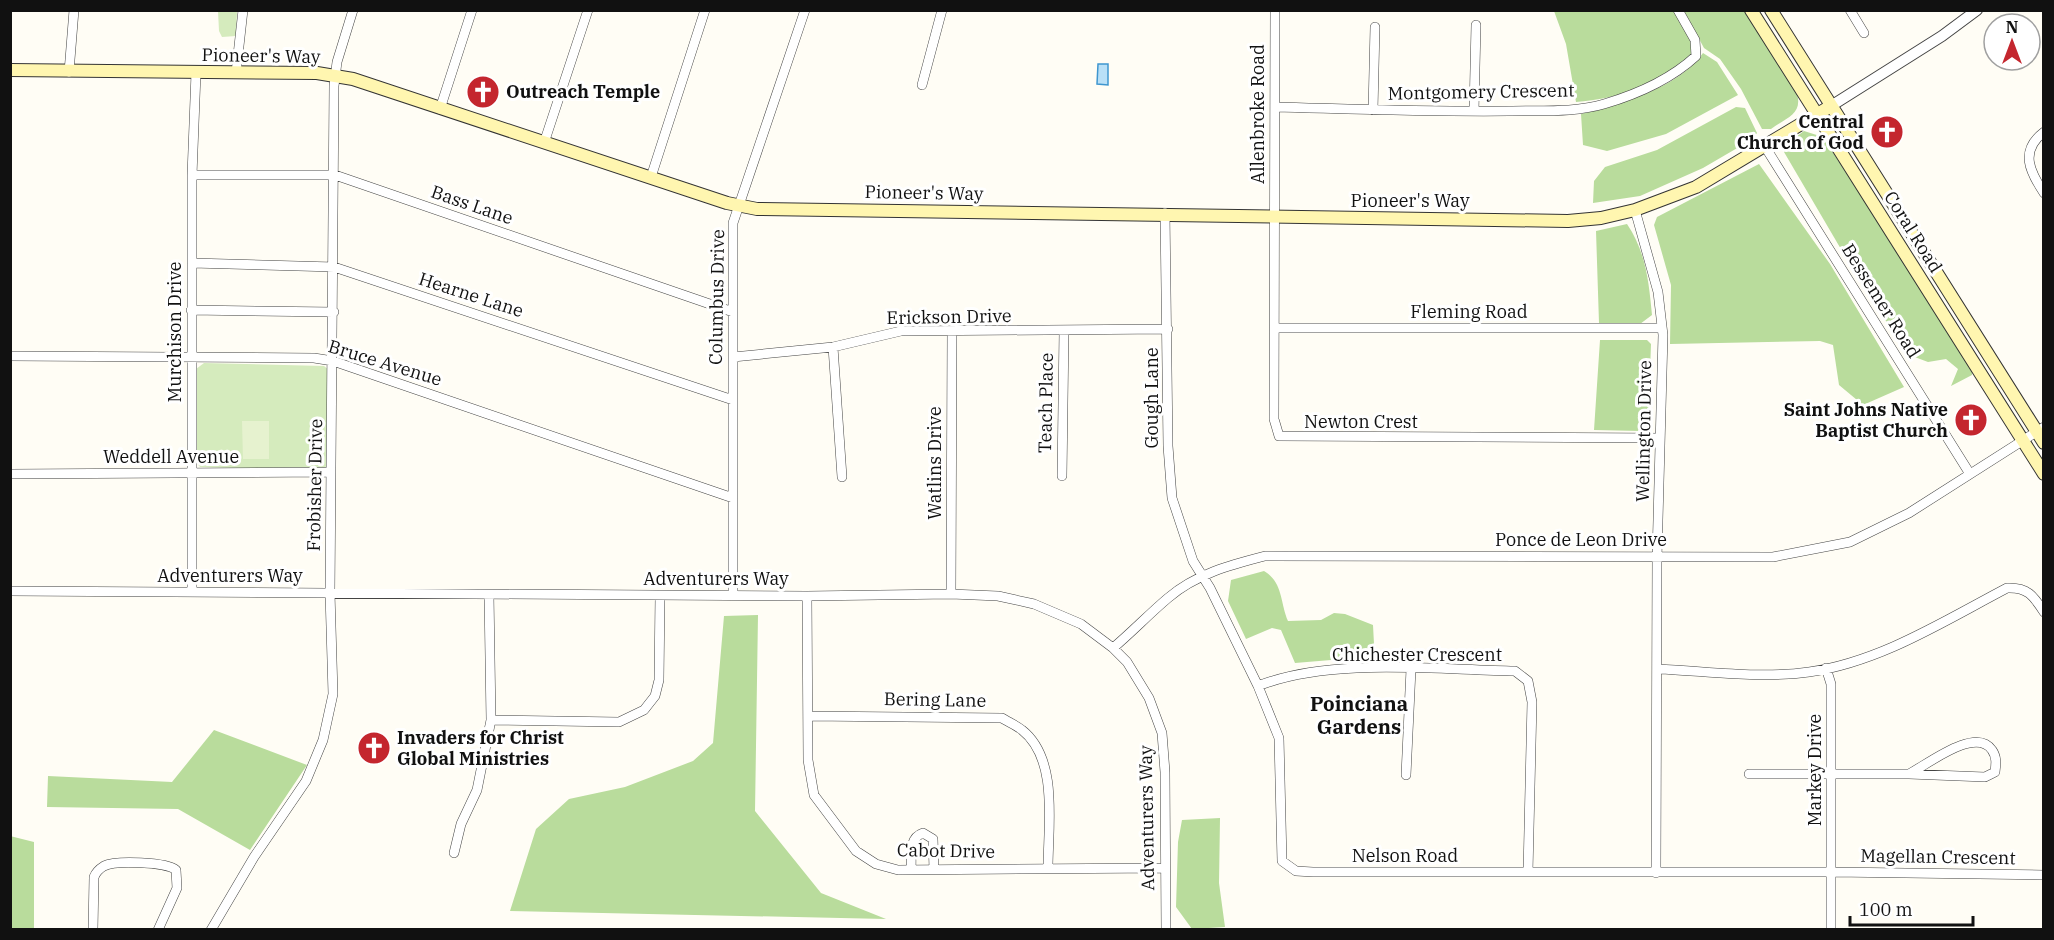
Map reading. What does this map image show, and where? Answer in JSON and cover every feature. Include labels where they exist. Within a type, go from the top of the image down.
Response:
[{"type":"main road","name":"Coral Road","points":[[1751,10],[2043,474]]},
{"type":"main road","name":"Coral Road","points":[[1771,10],[1978,338],[2040,429],[2043,443]]},
{"type":"main road","name":"Pioneer's Way","points":[[10,70],[317,73],[336,76],[352,79],[740,206],[757,209],[1166,213],[1274,218],[1568,221],[1601,218],[1635,210],[1696,187],[1831,106]]},
{"type":"main road","points":[[1893,236],[1908,226]]},
{"type":"main road","points":[[1964,346],[1978,338]]},
{"type":"street","points":[[69,72],[74,10]]},
{"type":"street","points":[[236,73],[243,10]]},
{"type":"street","name":"Frobisher Drive","points":[[211,930],[254,857],[306,781],[323,740],[333,694],[330,593],[336,76],[353,10]]},
{"type":"street","points":[[440,109],[472,10]]},
{"type":"street","points":[[544,143],[588,10]]},
{"type":"street","points":[[651,177],[705,10]]},
{"type":"street","name":"Columbus Drive","points":[[732,595],[733,223],[805,10]]},
{"type":"street","points":[[922,85],[942,10]]},
{"type":"street","name":"Allenbroke Road","points":[[1274,218],[1275,10]]},
{"type":"street","name":"Montgomery Crescent","points":[[1276,107],[1474,111],[1565,110],[1602,105],[1640,92],[1679,72],[1696,56],[1695,40],[1678,10]]},
{"type":"street","points":[[1850,10],[1864,33]]},
{"type":"street","points":[[1831,106],[1942,36],[1977,10]]},
{"type":"street","points":[[1474,111],[1476,25]]},
{"type":"street","points":[[1373,110],[1375,27]]},
{"type":"street","name":"Murchison Drive","points":[[192,592],[190,473],[192,175],[196,73]]},
{"type":"street","points":[[2043,132],[2029,150],[2028,162],[2032,176],[2043,193]]},
{"type":"street","name":"Bessemer Road","points":[[1764,145],[1970,474]]},
{"type":"street","name":"Bass Lane","points":[[192,175],[335,176],[733,312]]},
{"type":"street","name":"Wellington Drive","points":[[1635,210],[1658,292],[1662,328],[1656,873]]},
{"type":"street","name":"Gough Lane","points":[[1166,213],[1168,446],[1172,498],[1193,561],[1202,576]]},
{"type":"street","name":"Newton Crest","points":[[1274,218],[1276,328],[1274,419],[1279,436],[1660,438]]},
{"type":"street","name":"Hearne Lane","points":[[192,263],[334,267],[733,400]]},
{"type":"street","points":[[191,310],[333,312]]},
{"type":"street","name":"Fleming Road","points":[[1276,328],[1662,328]]},
{"type":"street","name":"Erickson Drive","points":[[733,357],[833,347],[902,331],[1168,329]]},
{"type":"street","name":"Teach Place","points":[[1062,476],[1064,331]]},
{"type":"street","name":"Watlins Drive","points":[[951,594],[952,332]]},
{"type":"street","points":[[833,347],[843,477]]},
{"type":"street","name":"Bruce Avenue","points":[[10,356],[314,358],[333,361],[733,498]]},
{"type":"street","name":"Ponce de Leon Drive","points":[[1113,648],[1168,597],[1202,576],[1221,568],[1265,556],[1773,557],[1850,542],[1909,513],[2040,429]]},
{"type":"street","name":"Weddell Avenue","points":[[10,474],[331,472]]},
{"type":"street","name":"Nelson Road","points":[[1202,576],[1258,686],[1279,738],[1282,861],[1296,871],[1833,872]]},
{"type":"street","points":[[1658,669],[1782,674],[1826,668],[1889,649],[2007,588],[2021,587],[2034,596],[2043,612]]},
{"type":"street","name":"Adventurers Way","points":[[10,591],[660,596],[951,594],[998,596],[1034,604],[1081,624],[1113,648],[1127,662],[1149,698],[1162,733],[1165,772],[1166,930]]},
{"type":"street","points":[[454,853],[461,824],[477,790],[491,720],[489,595]]},
{"type":"street","points":[[491,720],[619,722],[635,717],[655,696],[659,680],[660,596]]},
{"type":"street","name":"Cabot Drive","points":[[807,596],[808,760],[814,795],[856,851],[876,864],[898,870],[1166,868]]},
{"type":"street","name":"Markey Drive","points":[[1826,668],[1831,684],[1833,872],[1831,930]]},
{"type":"street","name":"Chichester Crescent","points":[[1258,686],[1296,676],[1352,669],[1515,671],[1528,681],[1532,702],[1528,872]]},
{"type":"street","points":[[1406,775],[1411,669]]},
{"type":"street","name":"Bering Lane","points":[[808,716],[1002,718],[1023,730],[1037,749],[1044,765],[1047,795],[1048,868]]},
{"type":"street","points":[[1749,774],[1909,774],[1985,777],[1995,772],[1997,763],[1994,752],[1987,744],[1977,740],[1962,744],[1909,774]]},
{"type":"street","points":[[911,870],[912,842],[916,836],[923,833],[933,839],[934,869]]},
{"type":"street","points":[[93,930],[94,877],[103,866],[117,863],[167,864],[176,870],[177,888],[159,927],[170,930]]},
{"type":"street","name":"Magellan Crescent","points":[[1833,872],[2043,875]]},
{"type":"green space","points":[[218,11],[237,11],[236,36],[222,37],[219,31]]},
{"type":"green space","points":[[1554,11],[1676,11],[1693,40],[1693,52],[1669,73],[1640,88],[1608,97],[1576,102],[1566,44]]},
{"type":"green space","points":[[1684,11],[1747,11],[1796,90],[1798,104],[1793,114],[1771,129],[1762,129],[1741,89],[1720,59],[1704,48]]},
{"type":"green space","points":[[1703,53],[1717,62],[1738,95],[1666,134],[1607,151],[1583,145],[1581,114],[1613,105],[1664,85],[1692,66]]},
{"type":"green space","points":[[1736,107],[1745,108],[1757,133],[1751,140],[1703,168],[1640,196],[1593,203],[1594,181],[1605,167],[1657,150]]},
{"type":"green space","points":[[1804,131],[1823,137],[1972,367],[1972,375],[1951,386],[1958,369],[1946,359],[1928,362],[1912,356],[1872,302],[1784,152],[1785,145]]},
{"type":"green space","points":[[1759,164],[1830,264],[1904,387],[1863,405],[1839,385],[1833,345],[1820,341],[1670,344],[1671,285],[1654,225],[1657,217]]},
{"type":"green space","points":[[1627,224],[1642,257],[1648,280],[1652,315],[1640,324],[1599,323],[1596,231]]},
{"type":"green space","points":[[1600,340],[1647,340],[1651,344],[1648,428],[1641,431],[1594,430]]},
{"type":"green space","points":[[204,363],[324,366],[329,370],[328,465],[321,470],[200,467],[196,462],[196,369]]},
{"type":"green space","points":[[242,421],[269,421],[269,459],[243,459]]},
{"type":"green space","points":[[1264,571],[1278,587],[1288,621],[1321,620],[1334,613],[1345,614],[1373,625],[1375,663],[1331,660],[1295,663],[1281,630],[1272,628],[1246,639],[1228,601],[1231,580]]},
{"type":"green space","points":[[758,615],[755,811],[821,893],[886,919],[510,911],[536,829],[569,799],[625,787],[693,761],[713,743],[724,616]]},
{"type":"green space","points":[[214,730],[307,765],[250,850],[178,809],[47,807],[48,776],[172,782]]},
{"type":"green space","points":[[1220,818],[1219,883],[1225,927],[1192,929],[1176,907],[1178,842],[1182,820]]},
{"type":"green space","points":[[10,836],[34,842],[34,929],[11,929]]},
{"type":"water","points":[[1098,64],[1108,64],[1108,85],[1097,84]]},
{"type":"place","name":"Outreach Temple","points":[[483,92]]},
{"type":"place","name":"Central Church of God","points":[[1887,132]]},
{"type":"place","name":"Saint Johns Native Baptist Church","points":[[1971,420]]},
{"type":"place","name":"Invaders for Christ Global Ministries","points":[[374,748]]},
{"type":"district","name":"Poinciana Gardens","points":[[1359,716]]}]
